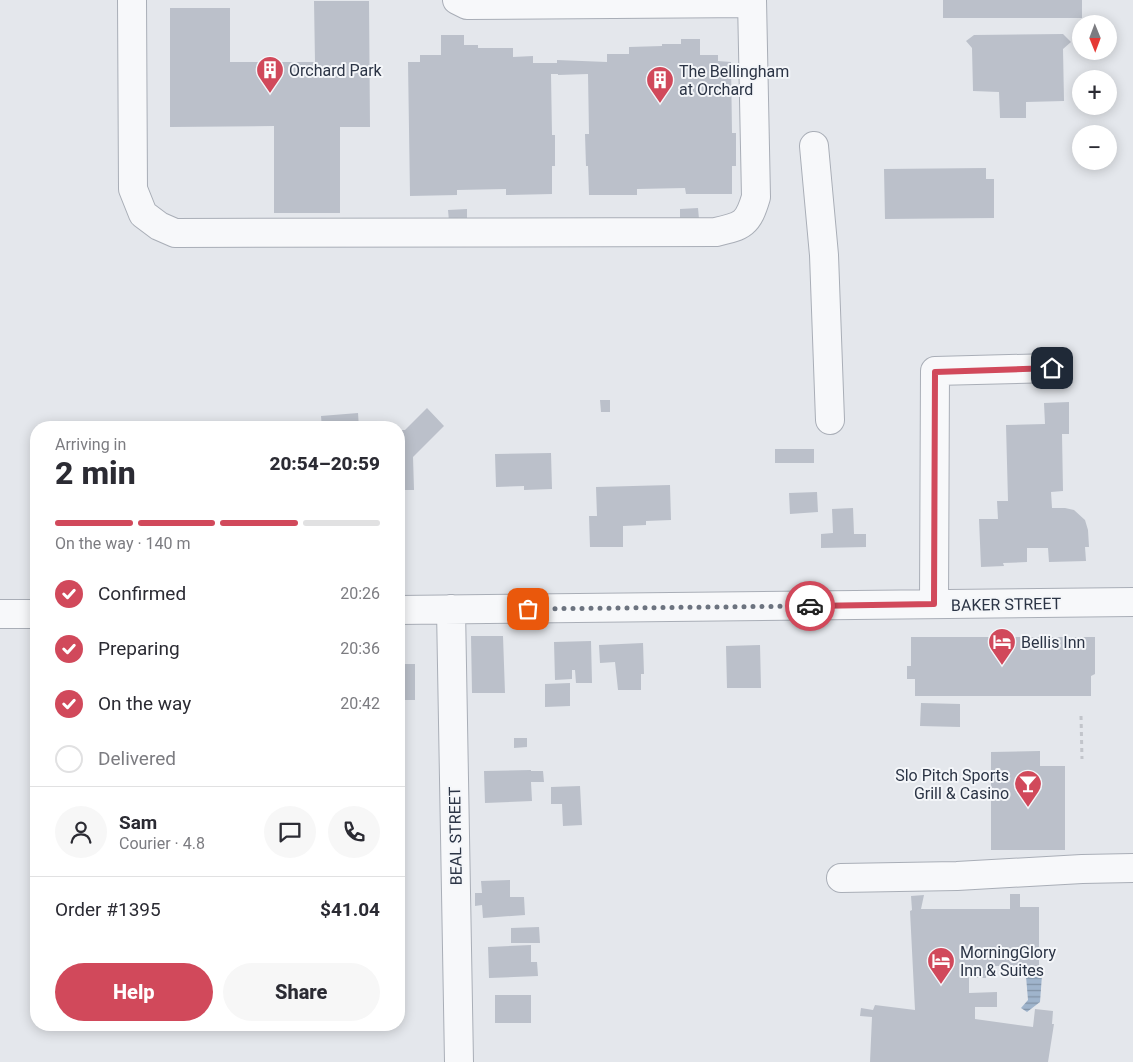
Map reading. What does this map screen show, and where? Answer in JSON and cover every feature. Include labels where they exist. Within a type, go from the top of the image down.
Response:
[{"type":"street","points":[[132,0],[133,189],[143,214],[159,226],[175,233],[716,232],[740,227],[751,213],[756,197],[752,2],[467,5],[457,0]]},
{"type":"street","points":[[814,146],[824,255],[830,420]]},
{"type":"street","points":[[934,604],[935,372],[1052,368]]},
{"type":"street","name":"BAKER STREET","points":[[405,610],[1133,602]]},
{"type":"street","name":"BEAL STREET","points":[[451,609],[458,1062]]},
{"type":"street","points":[[0,614],[30,614]]},
{"type":"street","points":[[840,878],[957,876],[1133,868]]},
{"type":"path","points":[[1081,716],[1082,758]]},
{"type":"water","points":[[1042,975],[1040,1002],[1027,1012],[1021,1008],[1028,1000],[1026,976]]},
{"type":"building","points":[[943,0],[1082,0],[1082,15],[1072,15],[1072,18],[943,18]]},
{"type":"building","name":"Orchard Park","points":[[314,1],[369,1],[370,127],[340,127],[340,213],[274,213],[274,126],[170,127],[170,8],[230,8],[230,62],[315,62]]},
{"type":"building","points":[[1063,34],[1071,42],[1063,49],[1064,101],[1026,102],[1026,118],[1000,118],[999,92],[973,91],[972,48],[966,41],[974,35]]},
{"type":"building","name":"The Bellingham at Orchard","points":[[441,35],[464,35],[464,45],[478,45],[478,48],[513,48],[513,57],[533,56],[533,63],[557,63],[557,60],[607,62],[607,54],[629,54],[629,47],[681,44],[681,39],[700,39],[700,55],[718,55],[718,61],[731,62],[732,133],[736,133],[736,166],[732,166],[732,194],[686,194],[685,188],[637,189],[637,195],[589,195],[585,134],[589,134],[588,74],[551,74],[552,135],[555,135],[555,166],[552,166],[552,194],[506,195],[506,189],[457,190],[457,195],[410,196],[408,62],[420,62],[420,55],[441,55]]},
{"type":"building","points":[[986,168],[986,179],[994,179],[994,218],[885,219],[884,169]]},
{"type":"building","points":[[698,208],[699,219],[680,219],[680,209]]},
{"type":"building","points":[[467,209],[467,221],[449,221],[448,210]]},
{"type":"building","points":[[600,400],[610,400],[610,412],[601,412]]},
{"type":"building","points":[[1069,402],[1069,434],[1062,434],[1063,491],[1051,492],[1052,508],[1074,510],[1085,520],[1088,530],[1089,547],[1085,547],[1086,561],[1049,562],[1048,548],[1027,548],[1027,562],[1003,563],[1004,566],[981,567],[979,519],[998,519],[997,501],[1008,501],[1006,425],[1045,424],[1044,403]]},
{"type":"building","points":[[427,408],[444,426],[413,457],[414,490],[405,490],[405,430]]},
{"type":"building","points":[[358,413],[359,421],[321,421],[321,416]]},
{"type":"building","points":[[775,449],[814,449],[814,463],[775,463]]},
{"type":"building","points":[[551,453],[552,489],[524,490],[524,486],[496,487],[495,454]]},
{"type":"building","points":[[670,485],[671,520],[646,521],[646,525],[623,526],[623,547],[590,547],[589,516],[597,516],[596,487]]},
{"type":"building","points":[[817,492],[818,512],[790,514],[789,493]]},
{"type":"building","points":[[853,508],[854,534],[866,534],[866,547],[821,548],[821,534],[833,533],[832,509]]},
{"type":"building","points":[[471,636],[503,636],[505,693],[472,693]]},
{"type":"building","name":"Bellis Inn","points":[[911,637],[1095,637],[1095,674],[1091,676],[1091,696],[915,696],[915,679],[907,679],[907,666],[911,666]]},
{"type":"building","points":[[591,641],[592,683],[576,683],[575,670],[572,670],[572,679],[555,680],[554,642]]},
{"type":"building","points":[[643,643],[644,674],[641,674],[641,690],[618,690],[615,662],[600,663],[599,645]]},
{"type":"building","points":[[760,645],[761,688],[727,688],[726,646]]},
{"type":"building","points":[[405,664],[415,664],[415,700],[405,700]]},
{"type":"building","points":[[570,683],[570,706],[545,707],[545,684]]},
{"type":"building","points":[[921,703],[960,704],[960,727],[920,726]]},
{"type":"building","points":[[514,738],[527,738],[527,747],[514,748]]},
{"type":"building","name":"Slo Pitch Sports Grill & Casino","points":[[1040,751],[1040,766],[1065,766],[1065,850],[991,850],[991,752]]},
{"type":"building","points":[[484,771],[543,771],[544,782],[531,782],[532,801],[485,803]]},
{"type":"building","points":[[580,786],[582,825],[563,826],[562,804],[551,804],[551,787]]},
{"type":"building","points":[[510,880],[510,897],[524,897],[525,915],[483,918],[482,905],[475,906],[475,893],[482,893],[481,881]]},
{"type":"building","name":"MorningGlory Inn & Suites","points":[[1010,894],[1020,894],[1020,907],[1039,907],[1039,966],[986,966],[986,978],[969,978],[969,993],[997,992],[997,1007],[975,1007],[975,1019],[1033,1027],[1035,1009],[1053,1011],[1052,1024],[1054,1024],[1048,1062],[870,1062],[872,1017],[860,1016],[861,1008],[873,1010],[875,1005],[915,1010],[910,911],[912,910],[911,896],[924,895],[921,909],[1010,909]]},
{"type":"building","points":[[539,927],[540,943],[511,943],[511,928]]},
{"type":"building","points":[[531,945],[531,962],[537,962],[538,976],[489,978],[488,947]]},
{"type":"building","points":[[495,995],[531,995],[531,1023],[495,1023]]},
{"type":"way so far","points":[[528,609],[810,606]]},
{"type":"place","name":"Orchard Park","points":[[270,94]]},
{"type":"place","name":"The Bellingham at Orchard","points":[[660,104]]},
{"type":"place","name":"Bellis Inn","points":[[1002,666]]},
{"type":"place","name":"Slo Pitch Sports Grill & Casino","points":[[1028,808]]},
{"type":"place","name":"MorningGlory Inn & Suites","points":[[941,985]]},
{"type":"route","points":[[810,606],[934,604],[935,372],[1052,368]]}]
